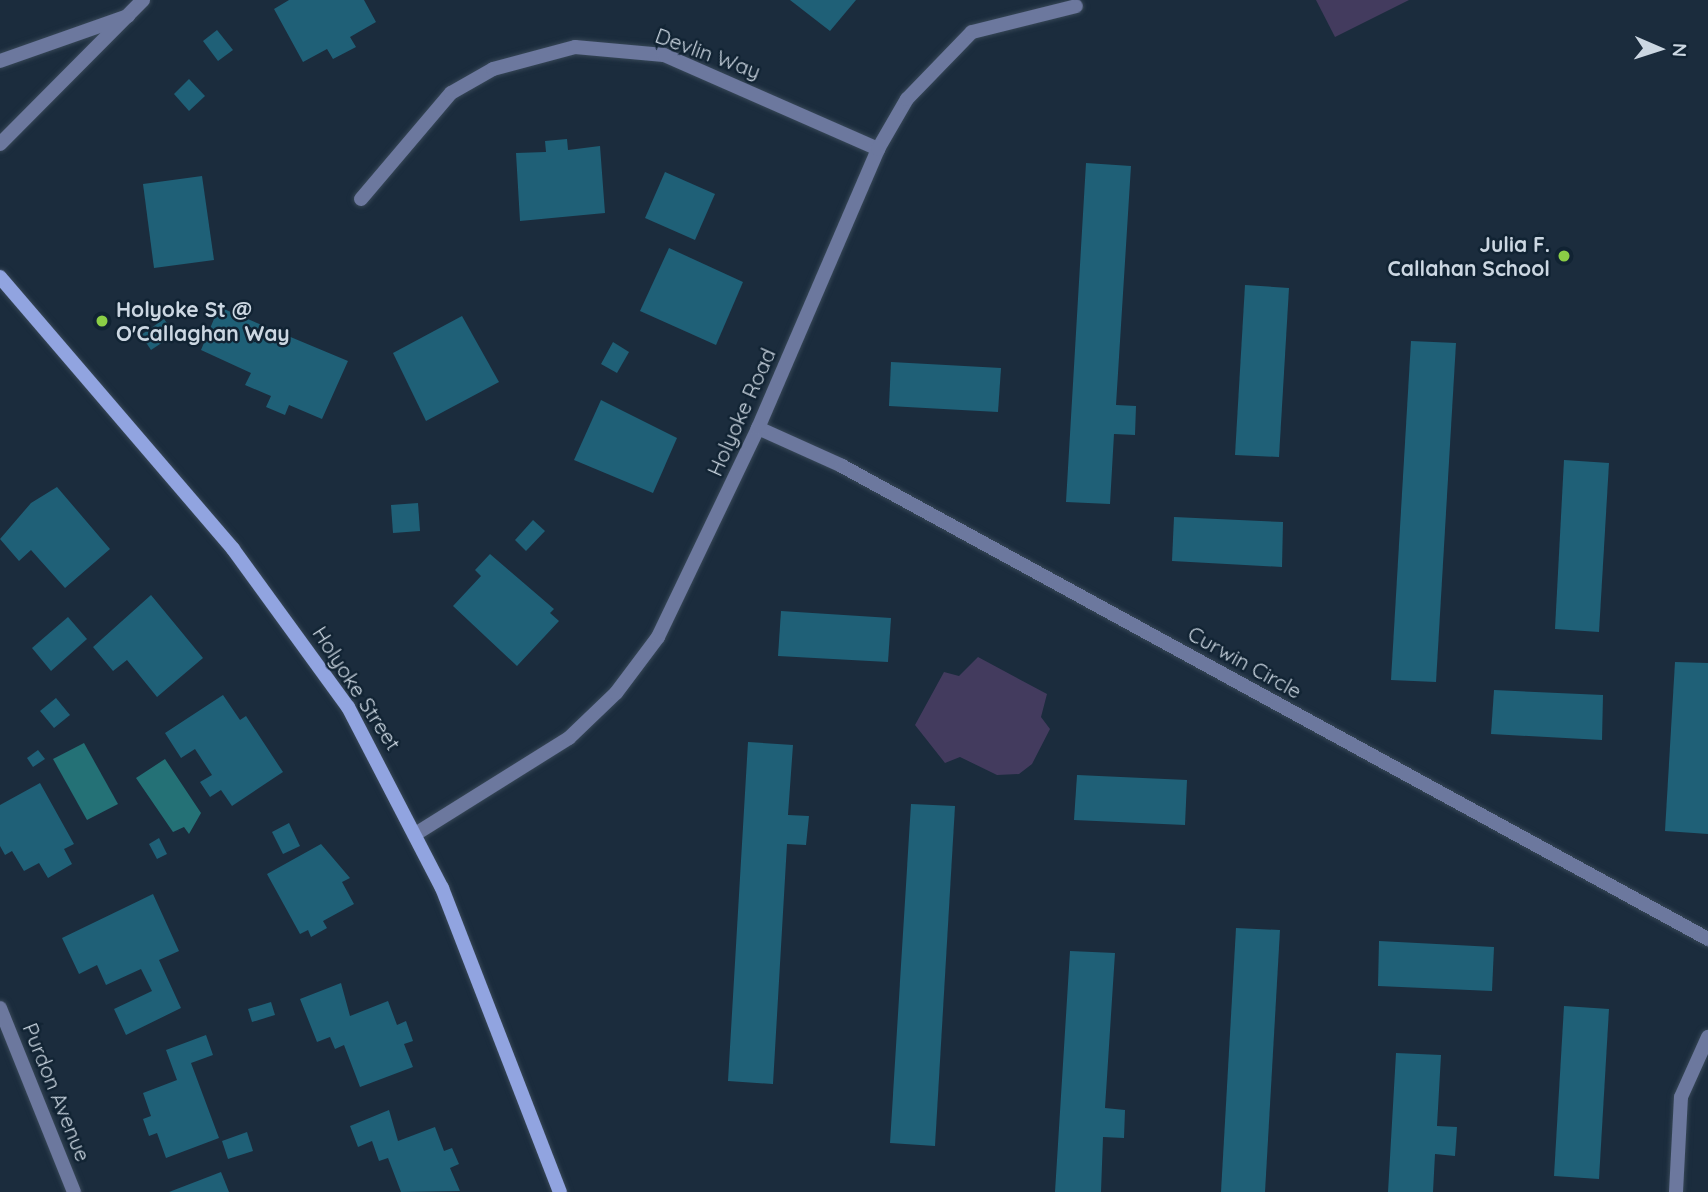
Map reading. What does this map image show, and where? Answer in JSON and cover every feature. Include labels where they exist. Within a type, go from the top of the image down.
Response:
[{"type":"main road","name":"Holyoke Street","points":[[0,277],[280,610],[348,707],[417,833],[560,1192]]},
{"type":"street","points":[[0,144],[143,0]]},
{"type":"street","name":"Holyoke Road","points":[[417,833],[534,764],[616,693],[677,606],[758,429],[878,149],[907,99],[965,37],[1009,19],[1077,3]]},
{"type":"street","points":[[0,61],[130,15]]},
{"type":"street","name":"Devlin Way","points":[[361,199],[451,93],[493,69],[575,47],[664,55],[878,149]]},
{"type":"street","name":"Curwin Circle","points":[[758,429],[842,466],[1708,939]]},
{"type":"street","name":"Purdon Avenue","points":[[0,1008],[74,1192]]},
{"type":"street","points":[[1676,1192],[1681,1097],[1706,1045]]},
{"type":"shaded area","points":[[1316,0],[1409,0],[1335,37]]},
{"type":"shaded area","points":[[978,657],[1047,694],[1041,717],[1050,729],[1032,764],[1019,774],[997,775],[960,757],[945,763],[915,725],[944,672],[959,676]]},
{"type":"shaded area","points":[[84,743],[118,804],[87,820],[53,759]]},
{"type":"shaded area","points":[[165,759],[201,813],[189,834],[184,827],[173,832],[136,778]]},
{"type":"building","points":[[289,0],[364,0],[376,22],[350,37],[356,47],[333,59],[327,49],[303,62],[274,9]]},
{"type":"building","points":[[790,0],[856,0],[830,31]]},
{"type":"building","points":[[217,30],[233,50],[218,61],[203,41]]},
{"type":"building","points":[[189,79],[205,96],[189,111],[174,94]]},
{"type":"building","points":[[567,139],[568,150],[600,146],[605,213],[520,221],[516,153],[546,152],[545,141]]},
{"type":"building","points":[[1086,163],[1131,166],[1116,405],[1136,406],[1135,435],[1114,434],[1110,504],[1066,502]]},
{"type":"building","points":[[665,172],[715,194],[695,240],[645,218]]},
{"type":"building","points":[[202,176],[214,260],[154,268],[143,184]]},
{"type":"building","points":[[669,248],[743,282],[716,345],[640,311]]},
{"type":"building","points":[[1245,285],[1289,288],[1279,457],[1235,455]]},
{"type":"building","points":[[219,307],[348,361],[322,419],[289,405],[285,415],[266,407],[271,396],[245,385],[251,373],[201,350]]},
{"type":"building","points":[[462,316],[499,382],[426,421],[393,353]]},
{"type":"building","points":[[164,319],[175,334],[151,350],[141,335]]},
{"type":"building","points":[[1411,341],[1456,343],[1436,682],[1391,680]]},
{"type":"building","points":[[613,342],[629,352],[617,373],[601,364]]},
{"type":"building","points":[[891,362],[1001,368],[998,412],[889,406]]},
{"type":"building","points":[[601,400],[677,438],[653,493],[574,460]]},
{"type":"building","points":[[1564,460],[1609,463],[1599,632],[1555,629]]},
{"type":"building","points":[[57,487],[110,549],[65,588],[31,550],[19,561],[0,539],[31,503]]},
{"type":"building","points":[[418,503],[420,531],[393,533],[391,505]]},
{"type":"building","points":[[1174,517],[1283,522],[1282,567],[1172,561]]},
{"type":"building","points":[[533,520],[545,531],[526,551],[515,540]]},
{"type":"building","points":[[490,554],[554,609],[550,613],[559,621],[517,666],[453,606],[481,576],[475,570]]},
{"type":"building","points":[[151,595],[203,658],[157,697],[127,660],[113,671],[93,647]]},
{"type":"building","points":[[781,611],[891,618],[888,662],[778,656]]},
{"type":"building","points":[[68,617],[87,639],[51,671],[32,648]]},
{"type":"building","points":[[1675,662],[1708,663],[1708,834],[1665,831]]},
{"type":"building","points":[[1494,690],[1603,695],[1602,740],[1491,734]]},
{"type":"building","points":[[223,695],[240,720],[246,716],[283,772],[232,806],[221,790],[210,797],[200,782],[212,775],[195,749],[181,758],[165,733]]},
{"type":"building","points":[[56,698],[70,715],[54,728],[40,711]]},
{"type":"building","points":[[748,742],[793,745],[788,815],[809,816],[806,845],[787,844],[773,1084],[728,1081]]},
{"type":"building","points":[[38,750],[45,759],[33,767],[27,758]]},
{"type":"building","points":[[1077,775],[1187,780],[1185,825],[1074,820]]},
{"type":"building","points":[[40,783],[74,844],[64,849],[72,864],[48,878],[39,863],[24,871],[12,851],[5,855],[0,846],[0,805]]},
{"type":"building","points":[[911,804],[955,806],[935,1146],[890,1143]]},
{"type":"building","points":[[289,823],[300,846],[283,854],[272,832]]},
{"type":"building","points":[[159,838],[167,854],[157,859],[149,844]]},
{"type":"building","points":[[321,844],[350,878],[342,882],[354,904],[323,921],[327,928],[311,937],[308,930],[300,934],[267,874]]},
{"type":"building","points":[[153,894],[179,951],[159,960],[181,1008],[126,1035],[114,1009],[152,991],[141,969],[106,985],[97,965],[79,974],[62,938]]},
{"type":"building","points":[[1236,928],[1280,930],[1265,1192],[1221,1192]]},
{"type":"building","points":[[1379,941],[1494,947],[1492,991],[1378,986]]},
{"type":"building","points":[[1070,951],[1115,953],[1105,1108],[1125,1110],[1124,1138],[1103,1137],[1101,1192],[1055,1192]]},
{"type":"building","points":[[341,983],[350,1016],[388,1001],[397,1025],[406,1021],[413,1041],[404,1044],[413,1067],[360,1087],[344,1045],[335,1049],[330,1037],[317,1042],[300,999]]},
{"type":"building","points":[[271,1002],[275,1015],[252,1022],[248,1009]]},
{"type":"building","points":[[1564,1006],[1609,1009],[1599,1179],[1554,1176]]},
{"type":"building","points":[[206,1035],[213,1055],[191,1063],[219,1138],[166,1158],[157,1133],[149,1136],[143,1119],[151,1116],[143,1093],[177,1080],[166,1050]]},
{"type":"building","points":[[1396,1053],[1441,1055],[1437,1126],[1457,1127],[1455,1156],[1435,1154],[1433,1192],[1388,1192]]},
{"type":"building","points":[[389,1110],[398,1141],[435,1127],[444,1151],[452,1148],[459,1164],[450,1168],[460,1191],[401,1192],[388,1158],[379,1161],[372,1141],[358,1147],[350,1126]]},
{"type":"building","points":[[247,1132],[253,1151],[228,1159],[222,1141]]},
{"type":"building","points":[[221,1172],[229,1192],[169,1192]]},
{"type":"place","name":"Julia F. Callahan School","points":[[1564,256]]},
{"type":"place","name":"Holyoke St @ O'Callaghan Way","points":[[102,321]]}]
